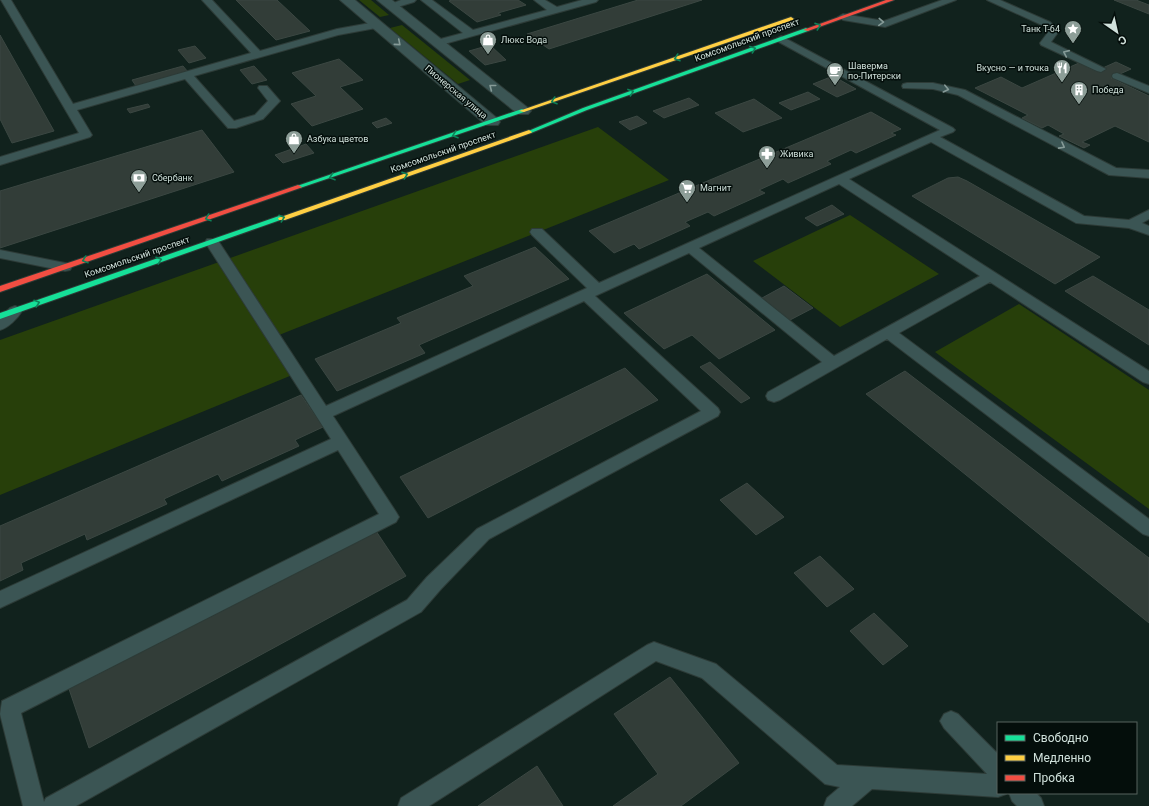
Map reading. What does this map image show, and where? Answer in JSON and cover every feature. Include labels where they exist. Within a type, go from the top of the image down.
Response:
[{"type":"main road","name":"Комсомольский проспект","points":[[0,289],[492,122],[526,122],[607,101],[891,0]]},
{"type":"main road","name":"Комсомольский проспект","points":[[0,316],[212,242],[526,122],[644,70],[802,16]]},
{"type":"main road","points":[[607,101],[596,103],[585,99],[591,93],[621,83],[644,70]]},
{"type":"main road","name":"Пионерская улица","points":[[492,122],[510,127],[526,122]]},
{"type":"street","name":"Пионерская улица","points":[[347,0],[492,122]]},
{"type":"street","points":[[387,3],[437,43],[526,122]]},
{"type":"street","points":[[376,25],[404,17]]},
{"type":"lane","points":[[0,161],[86,135],[6,0]]},
{"type":"lane","points":[[207,0],[257,54]]},
{"type":"lane","points":[[387,3],[411,0]]},
{"type":"lane","points":[[426,0],[470,33]]},
{"type":"lane","points":[[539,0],[556,11]]},
{"type":"lane","points":[[437,43],[514,20],[556,11],[593,0]]},
{"type":"lane","points":[[843,17],[885,24],[951,0]]},
{"type":"lane","points":[[992,0],[1036,22],[1047,24],[1054,31],[1045,43],[1101,69]]},
{"type":"lane","points":[[70,108],[337,32],[376,25]]},
{"type":"lane","points":[[323,414],[949,130],[781,39]]},
{"type":"lane","points":[[187,75],[232,126],[259,117],[274,101],[263,88]]},
{"type":"lane","points":[[885,95],[935,75]]},
{"type":"lane","points":[[1117,76],[1146,86]]},
{"type":"lane","points":[[907,86],[933,86],[961,92],[1113,172],[1149,174]]},
{"type":"lane","points":[[931,137],[1081,220],[1131,224],[1149,231]]},
{"type":"lane","points":[[840,179],[1149,378]]},
{"type":"lane","points":[[1131,224],[1149,214]]},
{"type":"lane","points":[[54,806],[414,606],[434,583],[483,534],[712,412],[592,292],[538,232]]},
{"type":"lane","points":[[34,806],[9,708],[390,517],[212,242]]},
{"type":"lane","points":[[690,247],[833,363]]},
{"type":"lane","points":[[0,254],[66,267]]},
{"type":"lane","points":[[774,396],[990,276]]},
{"type":"lane","points":[[0,325],[15,311]]},
{"type":"lane","points":[[888,332],[1149,529]]},
{"type":"lane","points":[[0,600],[341,441]]},
{"type":"lane","points":[[409,806],[654,651],[709,671],[833,776],[997,786]]},
{"type":"lane","points":[[951,721],[997,769]]},
{"type":"lane","points":[[835,806],[867,779]]},
{"type":"lane","points":[[1021,794],[1033,806]]},
{"type":"green space","points":[[359,0],[371,0],[389,15],[380,17]]},
{"type":"green space","points":[[402,25],[470,80],[458,84],[390,28]]},
{"type":"green space","points":[[598,127],[669,180],[274,337],[297,373],[0,495],[0,340]]},
{"type":"green space","points":[[850,215],[939,274],[840,327],[753,261]]},
{"type":"green space","points":[[1019,304],[1149,390],[1149,509],[935,352]]},
{"type":"building","points":[[236,0],[277,0],[310,31],[276,40]]},
{"type":"building","points":[[518,0],[526,5],[498,13],[501,15],[477,22],[449,1]]},
{"type":"building","points":[[638,0],[702,0],[549,49],[527,34]]},
{"type":"building","points":[[1114,0],[1136,0],[1149,5],[1149,14]]},
{"type":"building","points":[[0,35],[54,131],[12,143],[0,119]]},
{"type":"building","name":"Люкс Вода","points":[[490,45],[506,60],[485,65],[469,51]]},
{"type":"building","points":[[195,46],[206,58],[189,63],[178,50]]},
{"type":"building","points":[[339,59],[363,80],[340,87],[363,109],[312,126],[291,104],[316,96],[292,73]]},
{"type":"building","name":"Победа","points":[[1116,62],[1131,69],[1111,78],[1149,96],[1149,142],[1115,126],[1082,142],[1090,145],[1084,148],[1059,136],[1064,134],[1048,125],[1042,128],[1022,118],[1028,115],[975,88],[1001,77],[1022,88],[1079,63],[1096,71]]},
{"type":"building","points":[[183,66],[188,72],[136,86],[132,80]]},
{"type":"building","points":[[254,66],[267,80],[252,84],[240,70]]},
{"type":"building","name":"Шаверма по-Питерски","points":[[833,76],[856,89],[837,97],[813,84]]},
{"type":"building","points":[[808,92],[820,99],[791,110],[779,103]]},
{"type":"building","points":[[689,98],[699,105],[664,118],[653,111]]},
{"type":"building","points":[[754,99],[782,118],[743,132],[715,113]]},
{"type":"building","points":[[148,104],[150,107],[130,113],[127,109]]},
{"type":"building","points":[[871,112],[901,129],[891,133],[896,135],[856,153],[851,150],[827,161],[831,164],[788,183],[783,179],[759,190],[765,193],[714,216],[708,212],[685,222],[690,226],[639,249],[634,244],[614,253],[589,231]]},
{"type":"building","points":[[637,116],[647,123],[630,130],[619,122]]},
{"type":"building","points":[[386,118],[392,123],[377,128],[372,123]]},
{"type":"building","points":[[202,130],[234,172],[0,248],[0,191]]},
{"type":"building","name":"Азбука цветов","points":[[306,144],[314,153],[283,163],[275,155]]},
{"type":"building","points":[[958,177],[1100,257],[1055,284],[912,196],[948,178]]},
{"type":"building","points":[[832,205],[844,214],[817,226],[805,218]]},
{"type":"building","points":[[535,247],[569,279],[419,345],[425,353],[337,391],[315,359],[401,323],[397,318],[473,286],[464,276]]},
{"type":"building","points":[[707,274],[775,330],[719,359],[692,335],[664,349],[624,313]]},
{"type":"building","points":[[1093,276],[1149,310],[1149,345],[1065,291]]},
{"type":"building","points":[[784,286],[813,308],[790,320],[762,298]]},
{"type":"building","points":[[710,362],[750,398],[741,403],[700,367]]},
{"type":"building","points":[[625,368],[658,400],[428,518],[400,477]]},
{"type":"building","points":[[905,371],[1149,558],[1149,623],[866,394]]},
{"type":"building","points":[[301,395],[323,427],[295,440],[299,446],[222,481],[218,474],[164,499],[167,504],[87,540],[85,534],[21,563],[23,570],[0,581],[0,526]]},
{"type":"building","points":[[747,483],[784,517],[756,535],[720,500]]},
{"type":"building","points":[[376,531],[406,576],[89,748],[69,689]]},
{"type":"building","points":[[820,556],[854,589],[827,607],[794,573]]},
{"type":"building","points":[[874,613],[908,646],[883,665],[850,631]]},
{"type":"building","points":[[670,677],[739,763],[681,806],[613,806],[658,774],[614,714]]},
{"type":"building","points":[[537,766],[563,806],[478,806]]},
{"type":"traffic: fast","points":[[529,132],[585,109],[806,30]]},
{"type":"traffic: fast","points":[[298,187],[522,111]]},
{"type":"traffic: fast","points":[[0,316],[282,218]]},
{"type":"traffic: slow","points":[[522,111],[791,19]]},
{"type":"traffic: slow","points":[[282,218],[529,132]]},
{"type":"traffic: jam","points":[[806,30],[891,0]]},
{"type":"traffic: jam","points":[[0,289],[298,187]]},
{"type":"place","name":"Танк Т-64","points":[[1073,44]]},
{"type":"place","name":"Люкс Вода","points":[[488,55]]},
{"type":"place","name":"Вкусно — и точка","points":[[1062,83]]},
{"type":"place","name":"Шаверма по-Питерски","points":[[835,86]]},
{"type":"place","name":"Победа","points":[[1079,105]]},
{"type":"place","name":"Азбука цветов","points":[[294,154]]},
{"type":"place","name":"Живика","points":[[767,169]]},
{"type":"place","name":"Сбербанк","points":[[139,193]]},
{"type":"place","name":"Магнит","points":[[687,203]]}]
